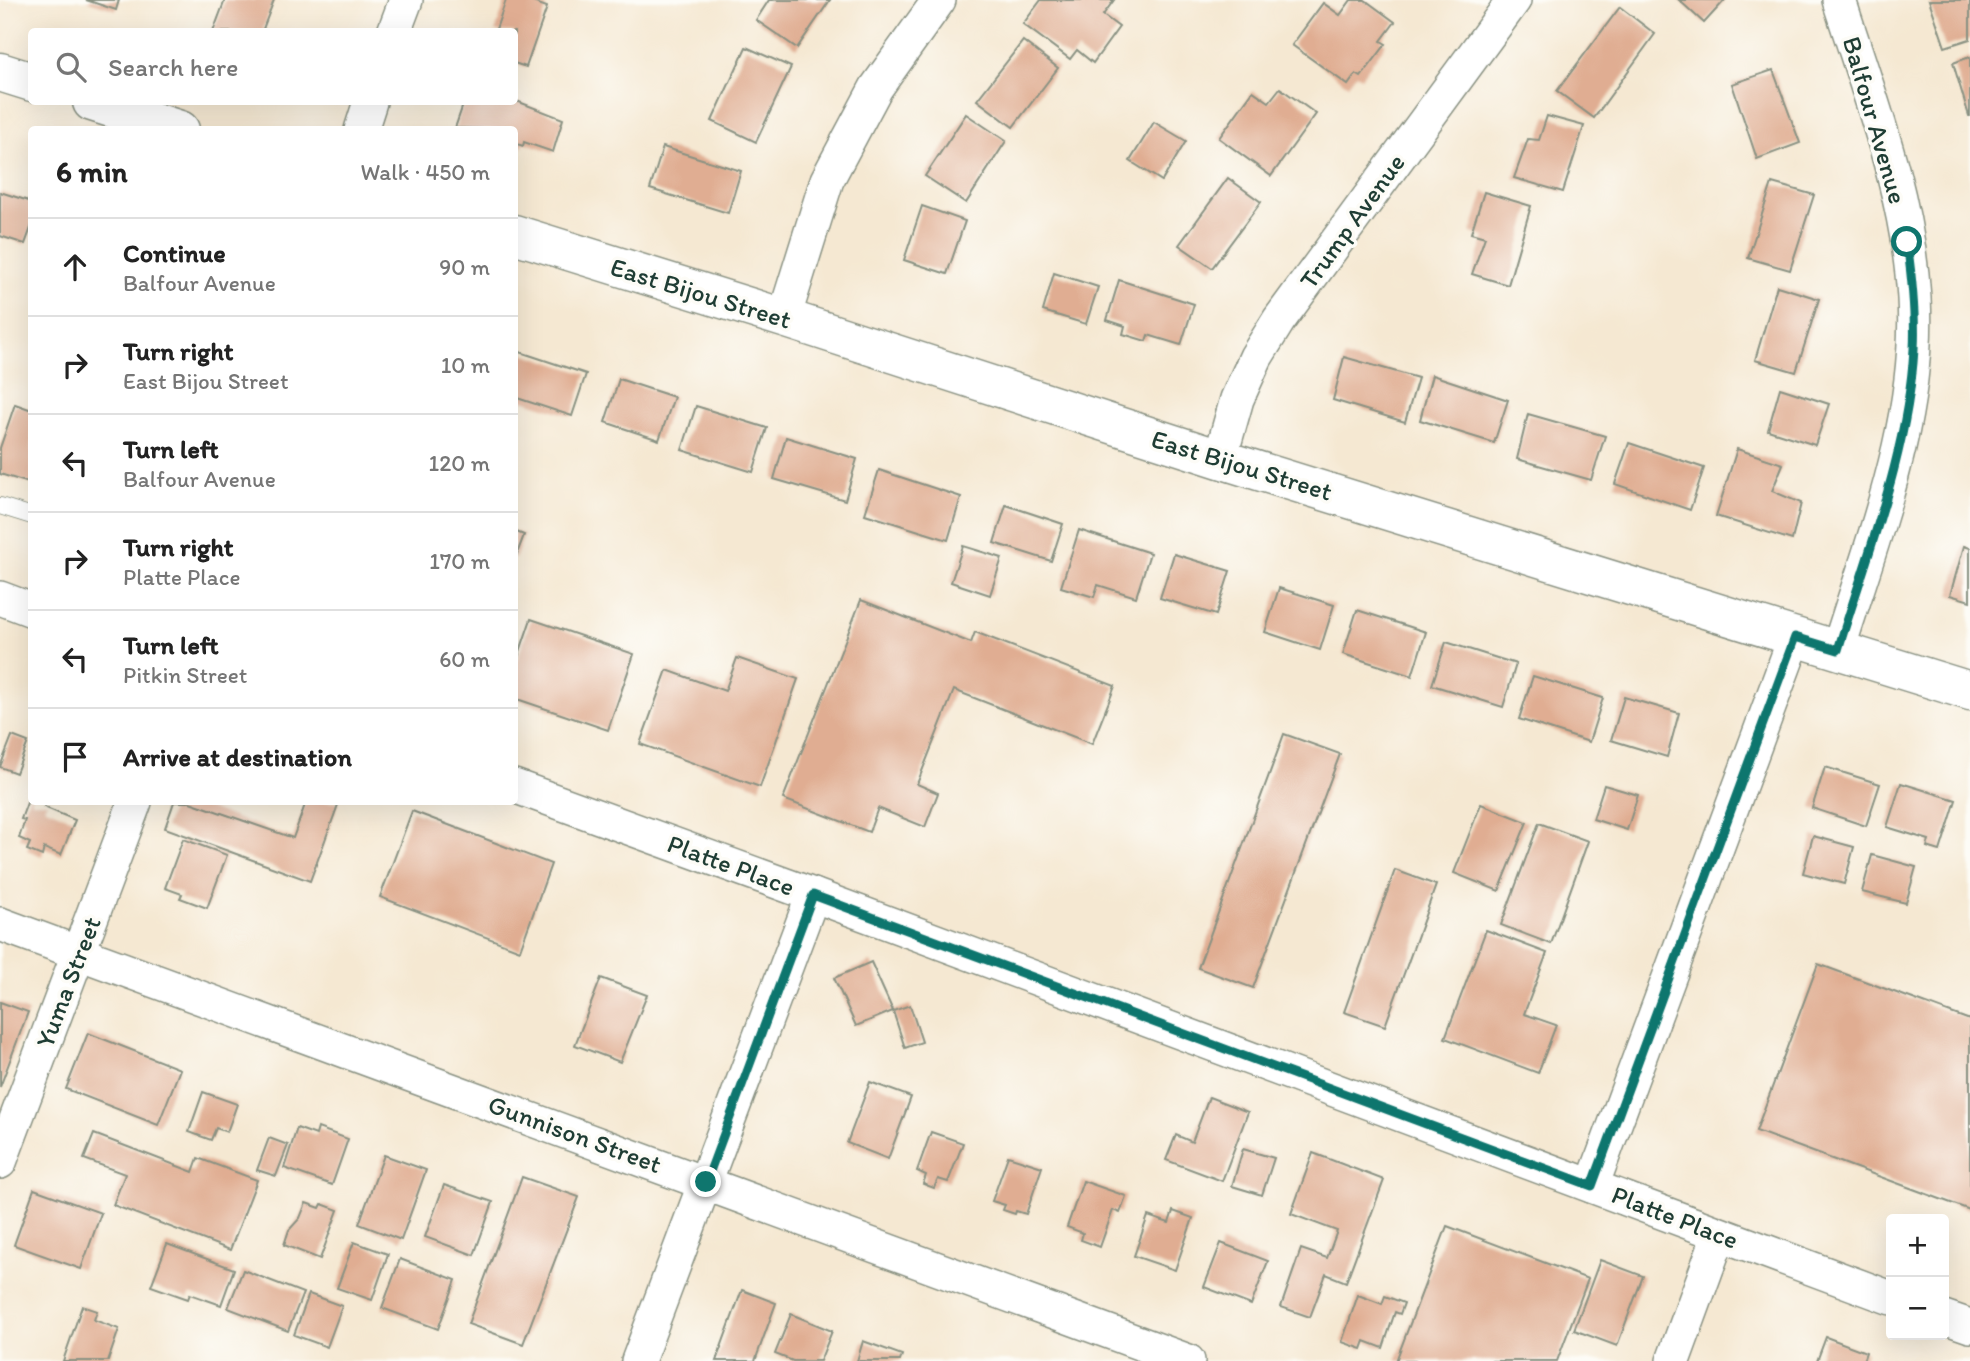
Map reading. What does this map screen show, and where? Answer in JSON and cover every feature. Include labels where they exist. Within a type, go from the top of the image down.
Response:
[{"type":"street","points":[[396,28],[406,0]]},
{"type":"street","points":[[785,318],[810,230],[832,169],[876,88],[939,0]]},
{"type":"street","name":"Trump Avenue","points":[[1220,458],[1237,399],[1256,357],[1279,320],[1514,0]]},
{"type":"street","name":"Balfour Avenue","points":[[1838,650],[1888,488],[1900,438],[1911,381],[1914,311],[1899,190],[1839,0]]},
{"type":"street","points":[[0,72],[28,81]]},
{"type":"street","points":[[101,105],[167,126]]},
{"type":"street","points":[[362,126],[369,105]]},
{"type":"street","name":"East Bijou Street","points":[[518,235],[1220,458],[1970,691]]},
{"type":"street","points":[[0,598],[28,608]]},
{"type":"street","points":[[1592,1186],[1795,637]]},
{"type":"street","name":"Platte Place","points":[[518,787],[1886,1296]]},
{"type":"street","name":"Yuma Street","points":[[0,1162],[134,805]]},
{"type":"street","points":[[638,1361],[813,895]]},
{"type":"street","name":"Gunnison Street","points":[[0,924],[1188,1361]]},
{"type":"street","points":[[1672,1361],[1719,1235]]},
{"type":"street","points":[[1949,1319],[1970,1326]]},
{"type":"lane","points":[[0,506],[28,515]]},
{"type":"building","points":[[86,0],[119,0],[116,10]]},
{"type":"building","points":[[225,0],[274,0],[263,28],[214,28]]},
{"type":"building","points":[[506,0],[527,0],[547,7],[526,67],[518,64],[518,28],[496,28]]},
{"type":"building","points":[[769,0],[830,0],[797,48],[756,20]]},
{"type":"building","points":[[1041,0],[1114,0],[1103,15],[1119,27],[1093,63],[1077,50],[1070,59],[1023,24]]},
{"type":"building","points":[[1351,0],[1365,0],[1395,22],[1381,41],[1386,44],[1361,77],[1356,74],[1348,85],[1292,45],[1323,3],[1340,15]]},
{"type":"building","points":[[1679,0],[1725,0],[1704,23]]},
{"type":"building","points":[[1929,0],[1970,0],[1970,39],[1945,47]]},
{"type":"building","points":[[1620,7],[1655,34],[1594,118],[1557,91]]},
{"type":"building","points":[[1023,41],[1058,68],[1013,127],[977,100]]},
{"type":"building","points":[[746,47],[791,67],[756,142],[712,121]]},
{"type":"building","points":[[1970,57],[1970,116],[1969,116],[1953,63]]},
{"type":"building","points":[[1773,70],[1800,143],[1757,159],[1732,84]]},
{"type":"building","points":[[1280,88],[1316,114],[1271,176],[1219,138],[1253,91],[1269,102]]},
{"type":"building","points":[[518,102],[563,119],[553,152],[524,142],[523,146],[518,144],[518,126],[456,126],[463,105],[518,105]]},
{"type":"building","points":[[966,114],[1006,141],[966,203],[925,176]]},
{"type":"building","points":[[1547,116],[1584,126],[1563,192],[1514,178],[1528,139],[1539,140]]},
{"type":"building","points":[[1154,122],[1186,141],[1162,181],[1130,161]]},
{"type":"building","points":[[663,147],[741,171],[728,213],[650,189]]},
{"type":"building","points":[[1228,178],[1261,202],[1212,268],[1179,245]]},
{"type":"building","points":[[1772,183],[1814,195],[1790,270],[1748,258]]},
{"type":"building","points":[[0,192],[28,201],[28,236],[25,244],[0,236]]},
{"type":"building","points":[[1484,192],[1531,206],[1508,285],[1472,274],[1485,237],[1471,233]]},
{"type":"building","points":[[922,206],[965,221],[947,274],[904,260]]},
{"type":"building","points":[[1054,273],[1098,287],[1086,324],[1043,311]]},
{"type":"building","points":[[1119,280],[1194,304],[1181,345],[1148,335],[1146,341],[1123,334],[1125,326],[1107,320]]},
{"type":"building","points":[[1777,286],[1819,299],[1796,372],[1755,360]]},
{"type":"building","points":[[518,351],[586,374],[572,416],[518,398]]},
{"type":"building","points":[[1344,357],[1418,378],[1405,422],[1333,400]]},
{"type":"building","points":[[1432,375],[1508,400],[1494,443],[1420,420]]},
{"type":"building","points":[[619,379],[674,397],[659,440],[605,422]]},
{"type":"building","points":[[1780,388],[1829,404],[1815,445],[1768,430]]},
{"type":"building","points":[[15,404],[28,409],[28,483],[0,474],[0,448]]},
{"type":"building","points":[[696,406],[767,428],[753,472],[682,450]]},
{"type":"building","points":[[1528,414],[1605,436],[1591,480],[1517,459]]},
{"type":"building","points":[[786,437],[857,459],[845,500],[774,479]]},
{"type":"building","points":[[1629,443],[1704,468],[1690,510],[1615,484]]},
{"type":"building","points":[[1737,449],[1783,464],[1772,491],[1801,503],[1792,540],[1716,516]]},
{"type":"building","points":[[879,470],[961,497],[948,540],[865,514]]},
{"type":"building","points":[[1006,505],[1063,524],[1051,561],[994,543]]},
{"type":"building","points":[[1079,530],[1150,553],[1136,597],[1098,585],[1094,597],[1061,587]]},
{"type":"building","points":[[518,533],[524,535],[518,551]]},
{"type":"building","points":[[963,546],[1002,558],[990,595],[951,582]]},
{"type":"building","points":[[1964,546],[1970,548],[1970,601],[1950,595]]},
{"type":"building","points":[[1174,554],[1230,571],[1216,615],[1160,598]]},
{"type":"building","points":[[1279,588],[1334,605],[1320,650],[1265,632]]},
{"type":"building","points":[[861,600],[971,643],[975,632],[1115,686],[1092,744],[954,690],[917,784],[938,793],[925,827],[878,808],[869,832],[783,799]]},
{"type":"building","points":[[1357,610],[1426,632],[1412,676],[1343,654]]},
{"type":"building","points":[[531,619],[634,654],[608,730],[518,699],[518,657]]},
{"type":"building","points":[[1446,642],[1516,664],[1503,707],[1432,685]]},
{"type":"building","points":[[737,658],[798,679],[760,787],[640,744],[667,670],[725,691]]},
{"type":"building","points":[[1533,676],[1603,698],[1589,742],[1519,719]]},
{"type":"building","points":[[1624,697],[1679,713],[1667,757],[1611,740]]},
{"type":"building","points":[[1284,734],[1340,754],[1253,988],[1198,968]]},
{"type":"building","points":[[12,736],[28,742],[16,773],[0,767]]},
{"type":"building","points":[[1825,767],[1880,784],[1866,826],[1812,808]]},
{"type":"building","points":[[1901,783],[1956,800],[1940,851],[1927,847],[1929,840],[1887,827]]},
{"type":"building","points":[[1604,785],[1638,795],[1627,830],[1593,819]]},
{"type":"building","points":[[28,800],[28,805],[45,805],[44,807],[75,820],[61,855],[44,848],[42,856],[27,850],[30,843],[19,838],[25,820],[21,819]]},
{"type":"building","points":[[1481,804],[1527,822],[1499,891],[1454,873]]},
{"type":"building","points":[[173,805],[199,805],[293,838],[305,805],[338,805],[310,881],[165,828]]},
{"type":"building","points":[[412,811],[551,864],[520,950],[380,897]]},
{"type":"building","points":[[1539,823],[1588,841],[1551,944],[1501,925]]},
{"type":"building","points":[[1813,836],[1854,847],[1844,884],[1803,873]]},
{"type":"building","points":[[183,839],[227,855],[207,908],[180,898],[182,894],[165,888]]},
{"type":"building","points":[[1872,855],[1916,867],[1906,903],[1862,892]]},
{"type":"building","points":[[1395,870],[1436,885],[1385,1026],[1344,1012]]},
{"type":"building","points":[[1486,930],[1547,953],[1524,1014],[1556,1025],[1538,1073],[1445,1038]]},
{"type":"building","points":[[871,962],[893,1011],[856,1026],[834,978]]},
{"type":"building","points":[[1818,964],[1970,1020],[1970,1210],[1756,1131]]},
{"type":"building","points":[[601,978],[647,995],[620,1062],[575,1045]]},
{"type":"building","points":[[0,1002],[28,1012],[0,1087]]},
{"type":"building","points":[[910,1005],[922,1042],[905,1048],[893,1011]]},
{"type":"building","points":[[88,1033],[180,1069],[158,1125],[66,1089]]},
{"type":"building","points":[[870,1082],[911,1097],[888,1159],[847,1143]]},
{"type":"building","points":[[203,1092],[237,1104],[227,1132],[216,1128],[211,1140],[189,1132]]},
{"type":"building","points":[[1209,1097],[1248,1112],[1222,1181],[1166,1160],[1176,1135],[1192,1142]]},
{"type":"building","points":[[297,1128],[316,1135],[318,1128],[348,1139],[332,1185],[284,1168]]},
{"type":"building","points":[[931,1132],[963,1143],[948,1182],[938,1179],[934,1188],[923,1184],[926,1175],[917,1171]]},
{"type":"building","points":[[94,1134],[193,1172],[198,1158],[257,1180],[230,1250],[113,1205],[125,1174],[84,1159]]},
{"type":"building","points":[[269,1138],[288,1145],[276,1176],[257,1170]]},
{"type":"building","points":[[1243,1149],[1274,1158],[1262,1195],[1232,1186]]},
{"type":"building","points":[[1313,1153],[1384,1180],[1346,1282],[1326,1274],[1310,1317],[1281,1307],[1301,1249],[1327,1258],[1337,1231],[1291,1214]]},
{"type":"building","points":[[384,1155],[426,1170],[401,1240],[359,1224]]},
{"type":"building","points":[[1008,1156],[1042,1167],[1026,1214],[1003,1210],[1005,1205],[992,1201]]},
{"type":"building","points":[[522,1177],[579,1197],[523,1344],[468,1324]]},
{"type":"building","points":[[1083,1181],[1126,1196],[1120,1213],[1113,1210],[1100,1247],[1081,1240],[1083,1233],[1067,1227]]},
{"type":"building","points":[[444,1185],[493,1202],[474,1255],[425,1237]]},
{"type":"building","points":[[34,1189],[101,1213],[81,1269],[14,1245]]},
{"type":"building","points":[[306,1203],[320,1208],[322,1204],[338,1210],[320,1259],[284,1245],[289,1230],[300,1218]]},
{"type":"building","points":[[1173,1211],[1193,1218],[1175,1270],[1134,1256],[1148,1216],[1169,1223]]},
{"type":"building","points":[[1447,1226],[1588,1279],[1557,1361],[1396,1361]]},
{"type":"building","points":[[354,1242],[388,1254],[372,1300],[337,1288]]},
{"type":"building","points":[[1221,1243],[1268,1261],[1251,1305],[1204,1287]]},
{"type":"building","points":[[167,1244],[234,1269],[221,1305],[190,1294],[188,1299],[151,1286]]},
{"type":"building","points":[[400,1259],[456,1280],[438,1329],[382,1308]]},
{"type":"building","points":[[1600,1260],[1643,1276],[1617,1346],[1574,1330]]},
{"type":"building","points":[[243,1270],[303,1293],[288,1331],[228,1308]]},
{"type":"building","points":[[742,1290],[776,1303],[755,1361],[716,1361]]},
{"type":"building","points":[[309,1294],[342,1306],[327,1347],[294,1335]]},
{"type":"building","points":[[1358,1295],[1382,1304],[1385,1296],[1404,1303],[1400,1314],[1395,1312],[1383,1348],[1365,1341],[1362,1349],[1342,1342]]},
{"type":"building","points":[[82,1306],[97,1311],[94,1320],[119,1329],[108,1361],[63,1361]]},
{"type":"building","points":[[791,1314],[832,1331],[820,1361],[793,1361],[775,1354]]},
{"type":"building","points":[[1826,1337],[1866,1352],[1863,1361],[1817,1361]]},
{"type":"building","points":[[863,1341],[902,1355],[900,1361],[857,1361]]},
{"type":"route","points":[[706,1182],[813,895],[1592,1186],[1795,637],[1838,650],[1888,488],[1909,391],[1914,349],[1914,298],[1907,242]]}]
